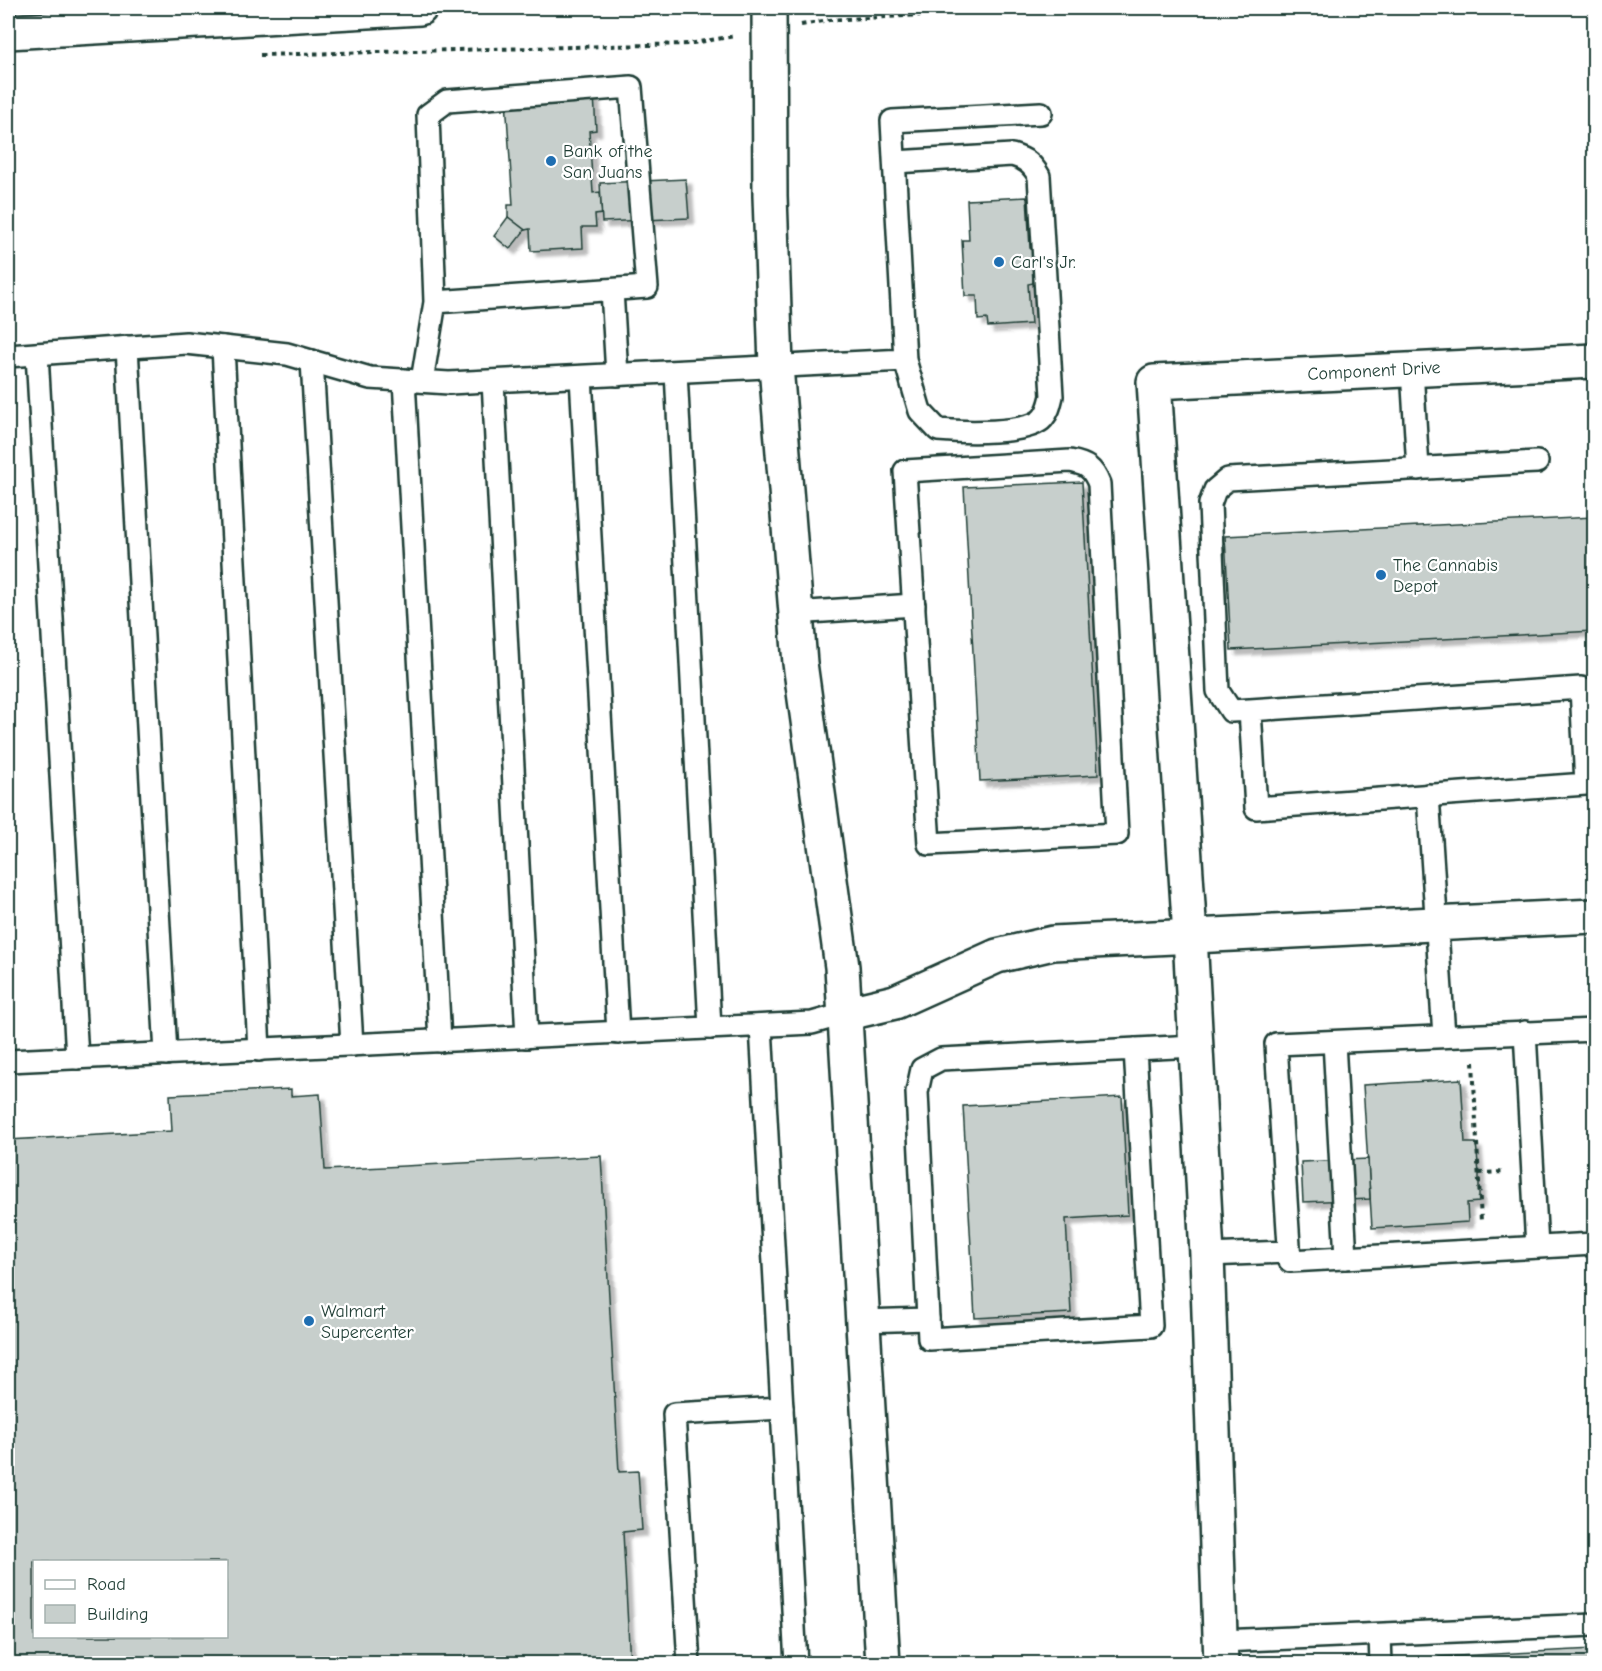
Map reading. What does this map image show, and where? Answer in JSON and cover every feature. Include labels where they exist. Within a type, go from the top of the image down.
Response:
[{"type":"street","points":[[8,32],[420,8]]},
{"type":"street","points":[[769,8],[770,196],[776,366],[794,613],[842,967],[883,1664]]},
{"type":"street","name":"Component Drive","points":[[1190,936],[1154,382],[1594,361]]},
{"type":"street","points":[[844,1014],[895,1002],[997,956],[1053,943],[1594,916]]},
{"type":"street","points":[[1190,936],[1207,1255],[1221,1652]]},
{"type":"lane","points":[[435,302],[647,286],[631,87],[447,101],[428,115],[435,302],[413,381],[440,1041]]},
{"type":"lane","points":[[895,162],[1012,155],[1023,158],[1033,165],[1039,176],[1052,396],[1050,408],[1043,419],[1022,428],[938,430],[920,411],[905,360],[892,121],[1041,113]]},
{"type":"lane","points":[[612,290],[617,375]]},
{"type":"lane","points":[[8,356],[186,344],[287,354],[370,378],[413,381],[493,381],[905,360]]},
{"type":"lane","points":[[127,347],[166,1054]]},
{"type":"lane","points":[[223,347],[259,1050]]},
{"type":"lane","points":[[38,354],[77,1058]]},
{"type":"lane","points":[[312,361],[352,1045]]},
{"type":"lane","points":[[1412,370],[1418,469]]},
{"type":"lane","points":[[676,372],[710,1028]]},
{"type":"lane","points":[[581,377],[618,1033]]},
{"type":"lane","points":[[493,381],[527,1037]]},
{"type":"lane","points":[[1070,461],[1084,464],[1094,471],[1099,484],[1118,834],[929,844],[914,605],[905,471],[1070,461]]},
{"type":"lane","points":[[1250,710],[1256,808],[1586,784],[1581,688],[1231,711],[1218,691],[1210,504],[1215,489],[1228,479],[1537,462]]},
{"type":"lane","points":[[794,613],[914,605]]},
{"type":"lane","points":[[1428,795],[1444,1036]]},
{"type":"lane","points":[[8,1061],[761,1026],[812,1023],[844,1014]]},
{"type":"lane","points":[[761,1026],[796,1664]]},
{"type":"lane","points":[[1594,1030],[1276,1044],[1290,1261],[1594,1244]]},
{"type":"lane","points":[[1525,1032],[1537,1247]]},
{"type":"lane","points":[[1334,1042],[1346,1258]]},
{"type":"lane","points":[[1135,1049],[1151,1326],[929,1339],[917,1092],[922,1069],[941,1059],[1135,1049],[1195,1046]]},
{"type":"lane","points":[[1207,1255],[1289,1252]]},
{"type":"lane","points":[[862,1321],[928,1319]]},
{"type":"lane","points":[[688,1664],[674,1414],[782,1408]]},
{"type":"lane","points":[[1221,1652],[1380,1635],[1594,1625]]},
{"type":"lane","points":[[1380,1635],[1381,1664]]},
{"type":"path","points":[[829,20],[1049,8]]},
{"type":"path","points":[[372,53],[688,44]]},
{"type":"path","points":[[1473,1058],[1482,1227]]},
{"type":"building","name":"Bank of the San Juans","points":[[594,94],[596,130],[589,131],[593,193],[600,192],[602,214],[595,215],[596,227],[582,227],[583,248],[531,251],[530,229],[525,230],[508,217],[508,205],[513,205],[506,100]]},
{"type":"building","points":[[686,179],[689,218],[602,222],[600,183]]},
{"type":"building","name":"Carl's Jr.","points":[[1027,197],[1030,248],[1035,248],[1037,277],[1033,277],[1033,283],[1028,284],[1031,324],[988,327],[987,319],[978,320],[977,296],[965,296],[962,240],[969,240],[967,200]]},
{"type":"building","points":[[508,217],[525,230],[510,249],[494,236]]},
{"type":"building","points":[[1082,482],[1098,775],[980,781],[964,487]]},
{"type":"building","points":[[1594,517],[1594,631],[1231,650],[1225,536]]},
{"type":"building","points":[[1461,1079],[1465,1143],[1476,1143],[1479,1173],[1479,1202],[1467,1203],[1468,1222],[1372,1228],[1363,1085]]},
{"type":"building","name":"Walmart Supercenter","points":[[291,1089],[291,1096],[320,1094],[325,1170],[601,1156],[619,1472],[638,1471],[642,1530],[623,1532],[630,1664],[547,1664],[547,1659],[457,1664],[8,1664],[8,1140],[172,1131],[170,1095]]},
{"type":"building","points":[[1122,1097],[1128,1215],[1066,1219],[1071,1313],[975,1318],[963,1106]]},
{"type":"building","points":[[1368,1159],[1370,1199],[1303,1202],[1301,1162]]},
{"type":"building","points":[[1594,1649],[1594,1664],[1440,1664],[1439,1657]]},
{"type":"place","name":"Bank of the San Juans","points":[[551,161]]},
{"type":"place","name":"Carl's Jr.","points":[[999,262]]},
{"type":"place","name":"The Cannabis Depot","points":[[1381,575]]},
{"type":"place","name":"Walmart Supercenter","points":[[309,1321]]}]
